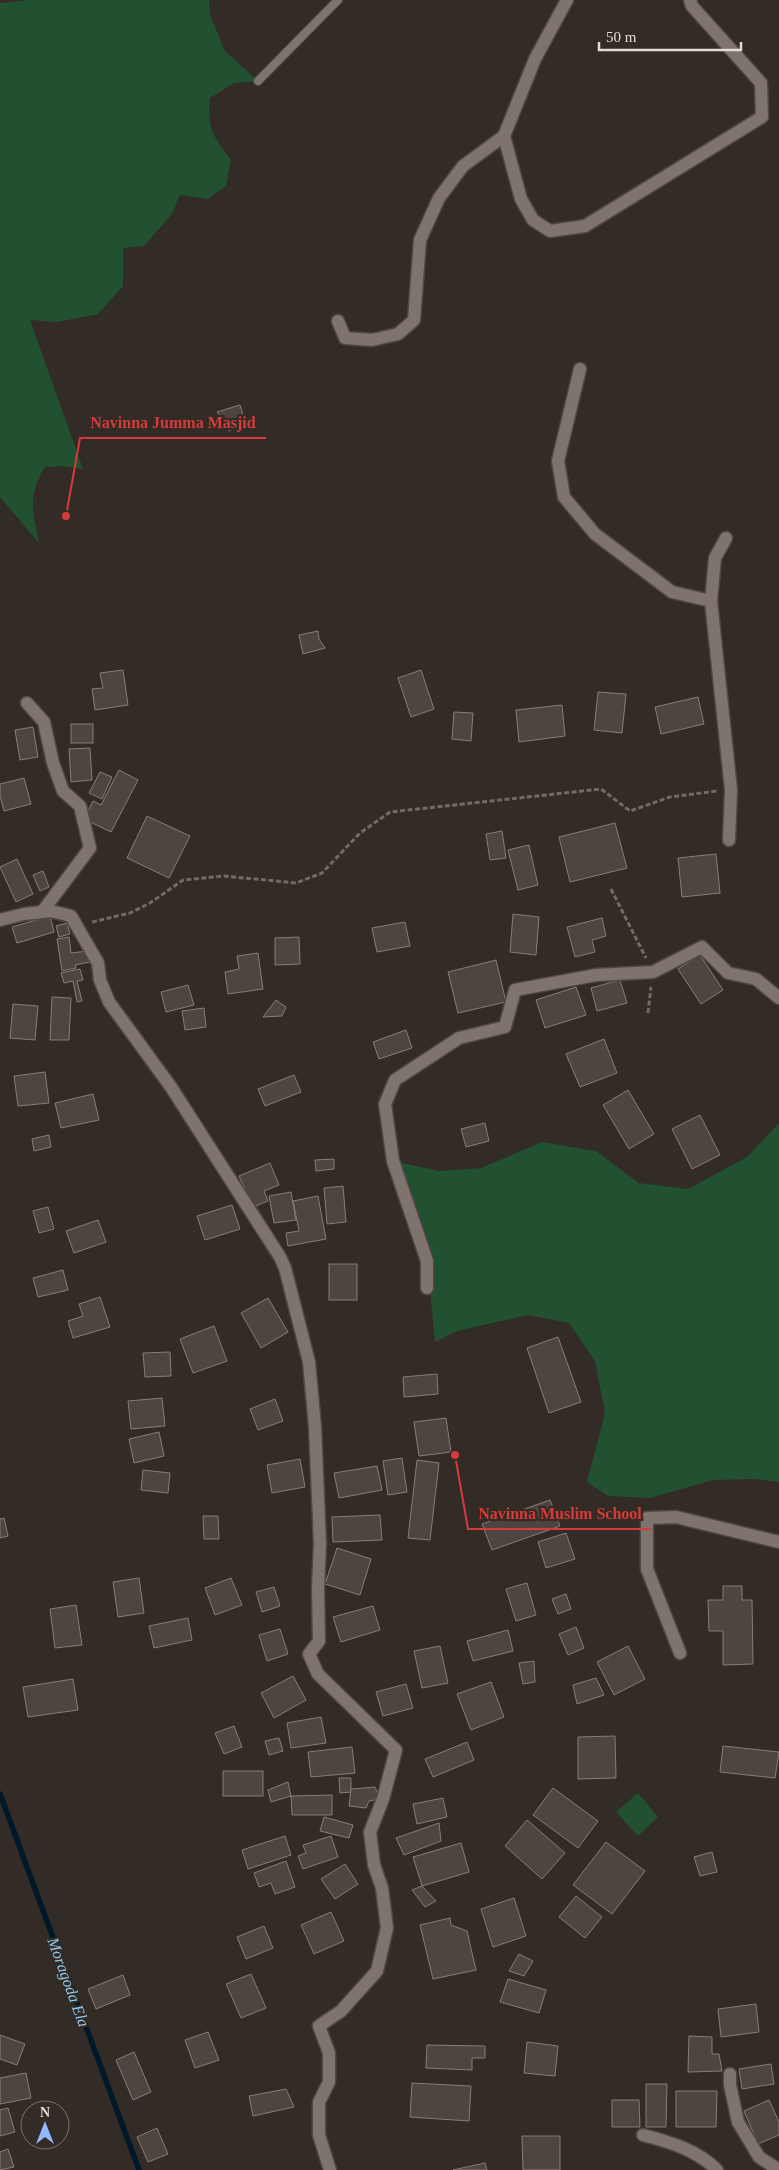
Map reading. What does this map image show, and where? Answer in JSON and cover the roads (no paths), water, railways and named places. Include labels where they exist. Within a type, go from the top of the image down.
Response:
[{"type":"street","points":[[338,321],[345,338],[372,340],[398,334],[414,320],[420,240],[439,198],[463,166],[504,136],[535,59],[567,0]]},
{"type":"street","points":[[504,136],[521,199],[532,220],[550,231],[585,226],[762,117],[761,83],[692,6],[690,0]]},
{"type":"street","points":[[580,369],[558,462],[564,497],[595,534],[672,592],[711,601]]},
{"type":"street","points":[[726,538],[715,558],[711,601],[731,790],[729,840]]},
{"type":"street","points":[[27,703],[44,722],[63,791],[80,806],[90,848],[42,912]]},
{"type":"street","points":[[0,920],[51,911],[71,916],[98,963],[100,980],[109,1002],[171,1088],[280,1257],[285,1268],[309,1362],[315,1428],[320,1543],[318,1589],[320,1641],[309,1654],[318,1674],[396,1750],[383,1799],[370,1832],[374,1865],[382,1888],[387,1928],[377,1971],[341,2011],[319,2026],[329,2053],[329,2082],[318,2102],[318,2135],[330,2170]]},
{"type":"street","points":[[427,1288],[427,1261],[393,1161],[385,1104],[395,1080],[459,1038],[504,1027],[515,990],[596,975],[653,972],[702,947],[728,973],[756,978],[779,998]]},
{"type":"street","points":[[680,1654],[647,1569],[647,1518],[676,1517],[779,1542]]},
{"type":"street","points":[[730,2074],[730,2085],[738,2122],[759,2157],[779,2170]]},
{"type":"street","points":[[643,2135],[668,2141],[689,2150],[717,2170]]},
{"type":"lane","points":[[258,81],[338,0]]},
{"type":"waterway","name":"Moragoda Ela","points":[[0,1794],[139,2170]]},
{"type":"place","name":"Navinna Jumma Masjid","points":[[66,516]]},
{"type":"place","name":"Navinna Muslim School","points":[[455,1455]]}]
